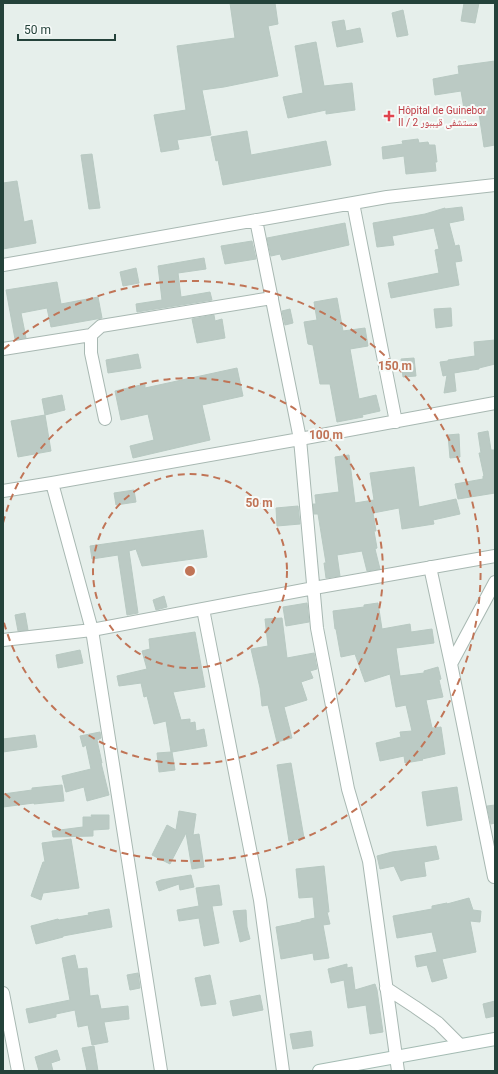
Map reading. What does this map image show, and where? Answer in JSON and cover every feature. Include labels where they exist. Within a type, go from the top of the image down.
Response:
[{"type":"street","points":[[3,265],[387,197],[495,187]]},
{"type":"street","points":[[353,203],[396,422]]},
{"type":"street","points":[[256,220],[300,439],[318,628],[348,789],[369,862],[398,1071]]},
{"type":"street","points":[[3,350],[91,334],[101,326],[272,298]]},
{"type":"street","points":[[91,334],[91,353],[106,419]]},
{"type":"street","points":[[3,491],[396,422],[495,403]]},
{"type":"street","points":[[52,483],[92,630],[162,1071]]},
{"type":"street","points":[[3,640],[92,630],[314,588],[495,556]]},
{"type":"street","points":[[430,567],[495,879]]},
{"type":"street","points":[[451,664],[495,582]]},
{"type":"street","points":[[203,609],[260,900],[283,1071]]},
{"type":"street","points":[[386,988],[438,1023],[460,1046]]},
{"type":"street","points":[[3,993],[18,1071]]},
{"type":"street","points":[[319,1071],[495,1039]]},
{"type":"building","points":[[230,3],[275,3],[278,24],[268,26],[278,76],[202,90],[211,135],[177,140],[179,149],[161,152],[154,115],[186,110],[177,46],[235,38]]},
{"type":"building","points":[[464,3],[479,3],[475,23],[461,21]]},
{"type":"building","points":[[403,10],[408,35],[397,37],[392,13]]},
{"type":"building","points":[[344,20],[346,31],[360,28],[363,42],[337,47],[332,22]]},
{"type":"building","points":[[316,42],[324,86],[352,83],[355,110],[326,114],[326,110],[288,118],[283,97],[303,93],[295,46]]},
{"type":"building","points":[[495,61],[495,145],[484,147],[478,107],[464,109],[461,91],[435,95],[433,79],[459,74],[458,66]]},
{"type":"building","points":[[247,131],[251,155],[326,141],[331,165],[223,185],[218,160],[216,161],[211,137]]},
{"type":"building","points":[[418,139],[419,143],[428,142],[429,145],[435,145],[437,162],[435,162],[436,171],[406,174],[404,156],[383,159],[382,147],[403,144],[402,141]]},
{"type":"building","points":[[92,154],[100,208],[89,209],[81,155]]},
{"type":"building","points":[[17,181],[24,222],[32,220],[36,243],[3,249],[3,183]]},
{"type":"building","points":[[462,207],[464,220],[449,223],[455,246],[459,245],[462,261],[455,262],[459,285],[391,298],[388,283],[439,273],[435,250],[439,249],[434,228],[392,236],[394,245],[377,247],[373,223],[425,214],[445,208]]},
{"type":"building","points":[[345,223],[349,245],[282,260],[280,254],[271,256],[267,238]]},
{"type":"building","points":[[252,241],[256,259],[225,264],[221,246]]},
{"type":"building","points":[[204,258],[206,269],[178,273],[181,297],[210,292],[212,300],[137,312],[136,304],[162,300],[158,266]]},
{"type":"building","points":[[136,268],[139,283],[123,286],[120,272]]},
{"type":"building","points":[[57,282],[61,304],[98,297],[102,318],[51,327],[47,308],[21,313],[26,338],[15,339],[6,290]]},
{"type":"building","points":[[337,298],[343,331],[365,328],[368,346],[350,349],[359,399],[376,395],[380,411],[362,415],[363,417],[337,422],[330,384],[320,384],[313,345],[308,344],[304,322],[317,320],[314,302]]},
{"type":"building","points":[[451,308],[452,326],[436,328],[434,309]]},
{"type":"building","points":[[290,309],[293,323],[285,325],[282,311]]},
{"type":"building","points":[[214,315],[215,321],[222,319],[225,338],[197,343],[192,319]]},
{"type":"building","points":[[495,340],[495,364],[479,369],[454,373],[456,391],[444,393],[447,375],[443,376],[440,362],[475,356],[474,342]]},
{"type":"building","points":[[138,354],[141,368],[108,373],[106,360]]},
{"type":"building","points":[[414,358],[416,376],[403,377],[401,359]]},
{"type":"building","points":[[237,368],[243,396],[202,405],[210,440],[133,458],[130,446],[154,440],[148,414],[121,420],[115,391],[145,384],[145,388]]},
{"type":"building","points":[[62,395],[65,410],[45,415],[42,399]]},
{"type":"building","points":[[45,415],[51,451],[18,457],[11,421]]},
{"type":"building","points":[[488,431],[491,450],[495,450],[495,493],[458,499],[455,484],[483,479],[484,476],[479,453],[481,453],[478,433]]},
{"type":"building","points":[[459,434],[460,457],[450,458],[448,435]]},
{"type":"building","points":[[349,455],[355,503],[374,500],[370,473],[414,467],[419,507],[456,499],[460,514],[433,520],[434,524],[402,529],[399,508],[373,513],[377,548],[375,549],[380,569],[367,571],[362,551],[337,555],[340,576],[326,578],[324,563],[326,563],[318,514],[314,514],[313,504],[316,504],[315,495],[339,492],[335,457]]},
{"type":"building","points":[[134,490],[136,502],[116,505],[114,493]]},
{"type":"building","points":[[298,506],[300,524],[277,526],[276,508]]},
{"type":"building","points":[[203,530],[207,557],[142,566],[136,549],[129,551],[138,613],[127,615],[118,555],[92,559],[90,546]]},
{"type":"building","points":[[164,596],[167,607],[156,610],[153,600]]},
{"type":"building","points":[[307,603],[309,622],[286,626],[283,607]]},
{"type":"building","points":[[378,603],[382,629],[410,624],[411,632],[432,629],[434,643],[396,648],[400,676],[424,673],[424,671],[438,667],[443,697],[426,700],[432,728],[441,727],[445,754],[405,763],[404,756],[380,761],[376,743],[401,737],[400,732],[412,731],[406,705],[396,707],[390,674],[365,682],[355,654],[341,657],[333,611],[364,607],[364,605]]},
{"type":"building","points":[[25,613],[28,630],[18,631],[15,615]]},
{"type":"building","points":[[282,618],[287,658],[314,653],[317,669],[310,671],[313,678],[301,682],[307,700],[284,707],[292,738],[277,742],[268,705],[262,706],[260,688],[251,649],[268,646],[265,619]]},
{"type":"building","points":[[195,632],[205,687],[173,692],[181,720],[190,719],[190,723],[195,722],[196,731],[204,729],[207,746],[172,752],[175,770],[159,772],[157,753],[171,752],[166,721],[154,724],[147,696],[144,697],[141,683],[119,686],[117,676],[147,669],[142,651],[150,649],[149,639]]},
{"type":"building","points":[[80,650],[83,663],[58,668],[56,655]]},
{"type":"building","points":[[100,732],[101,738],[97,740],[109,795],[87,801],[84,787],[66,792],[62,776],[91,769],[86,745],[83,747],[80,736]]},
{"type":"building","points":[[35,735],[37,747],[3,752],[3,739]]},
{"type":"building","points":[[291,763],[304,838],[289,841],[277,765]]},
{"type":"building","points":[[62,785],[64,801],[3,807],[3,794],[32,790],[32,788]]},
{"type":"building","points":[[457,787],[462,820],[427,826],[422,792]]},
{"type":"building","points":[[495,805],[495,823],[491,824],[487,806]]},
{"type":"building","points":[[179,811],[196,814],[193,835],[199,834],[204,867],[192,869],[186,833],[170,864],[152,855],[167,825],[176,830]]},
{"type":"building","points":[[91,815],[109,815],[109,829],[93,830],[93,836],[53,837],[52,831],[83,827],[83,817],[92,817]]},
{"type":"building","points":[[71,839],[79,888],[43,893],[41,900],[31,896],[43,862],[45,862],[42,843]]},
{"type":"building","points":[[436,846],[439,859],[424,862],[426,876],[401,881],[394,866],[380,869],[377,856],[392,852]]},
{"type":"building","points":[[324,866],[329,912],[327,912],[330,924],[323,925],[329,958],[314,960],[313,953],[281,959],[276,927],[315,918],[313,897],[299,898],[296,869]]},
{"type":"building","points":[[191,875],[194,887],[180,890],[179,884],[159,891],[156,882]]},
{"type":"building","points":[[219,885],[222,905],[212,906],[219,943],[204,946],[199,918],[179,921],[177,910],[199,906],[196,888]]},
{"type":"building","points":[[469,898],[473,910],[481,911],[480,922],[470,921],[476,952],[442,959],[447,978],[432,982],[427,965],[417,967],[415,956],[437,952],[432,932],[397,938],[393,916],[432,909],[432,906],[447,904]]},
{"type":"building","points":[[109,909],[112,927],[63,936],[36,944],[31,926],[58,919],[89,915],[88,913]]},
{"type":"building","points":[[246,910],[247,927],[250,939],[240,942],[233,911]]},
{"type":"building","points":[[75,955],[78,969],[87,968],[90,996],[98,995],[101,1009],[128,1006],[129,1019],[104,1022],[108,1042],[92,1045],[88,1025],[78,1027],[75,1010],[56,1014],[56,1017],[29,1023],[26,1009],[70,1000],[62,958]]},
{"type":"building","points":[[347,964],[347,968],[352,967],[355,990],[375,984],[383,1032],[370,1034],[366,1005],[348,1008],[344,980],[331,983],[328,969]]},
{"type":"building","points":[[138,973],[140,988],[130,990],[127,975]]},
{"type":"building","points":[[210,975],[216,1004],[201,1006],[195,978]]},
{"type":"building","points":[[260,995],[263,1010],[233,1016],[230,1001]]},
{"type":"building","points":[[495,1001],[495,1016],[486,1018],[483,1004]]},
{"type":"building","points":[[311,1031],[313,1046],[293,1049],[290,1034]]},
{"type":"building","points":[[94,1046],[98,1071],[87,1071],[82,1048]]},
{"type":"building","points":[[57,1050],[60,1060],[51,1063],[53,1071],[39,1071],[35,1057]]},
{"type":"place","name":"Hôpital de Guinebor II / مستشفى قيببور 2","points":[[389,116]]}]
